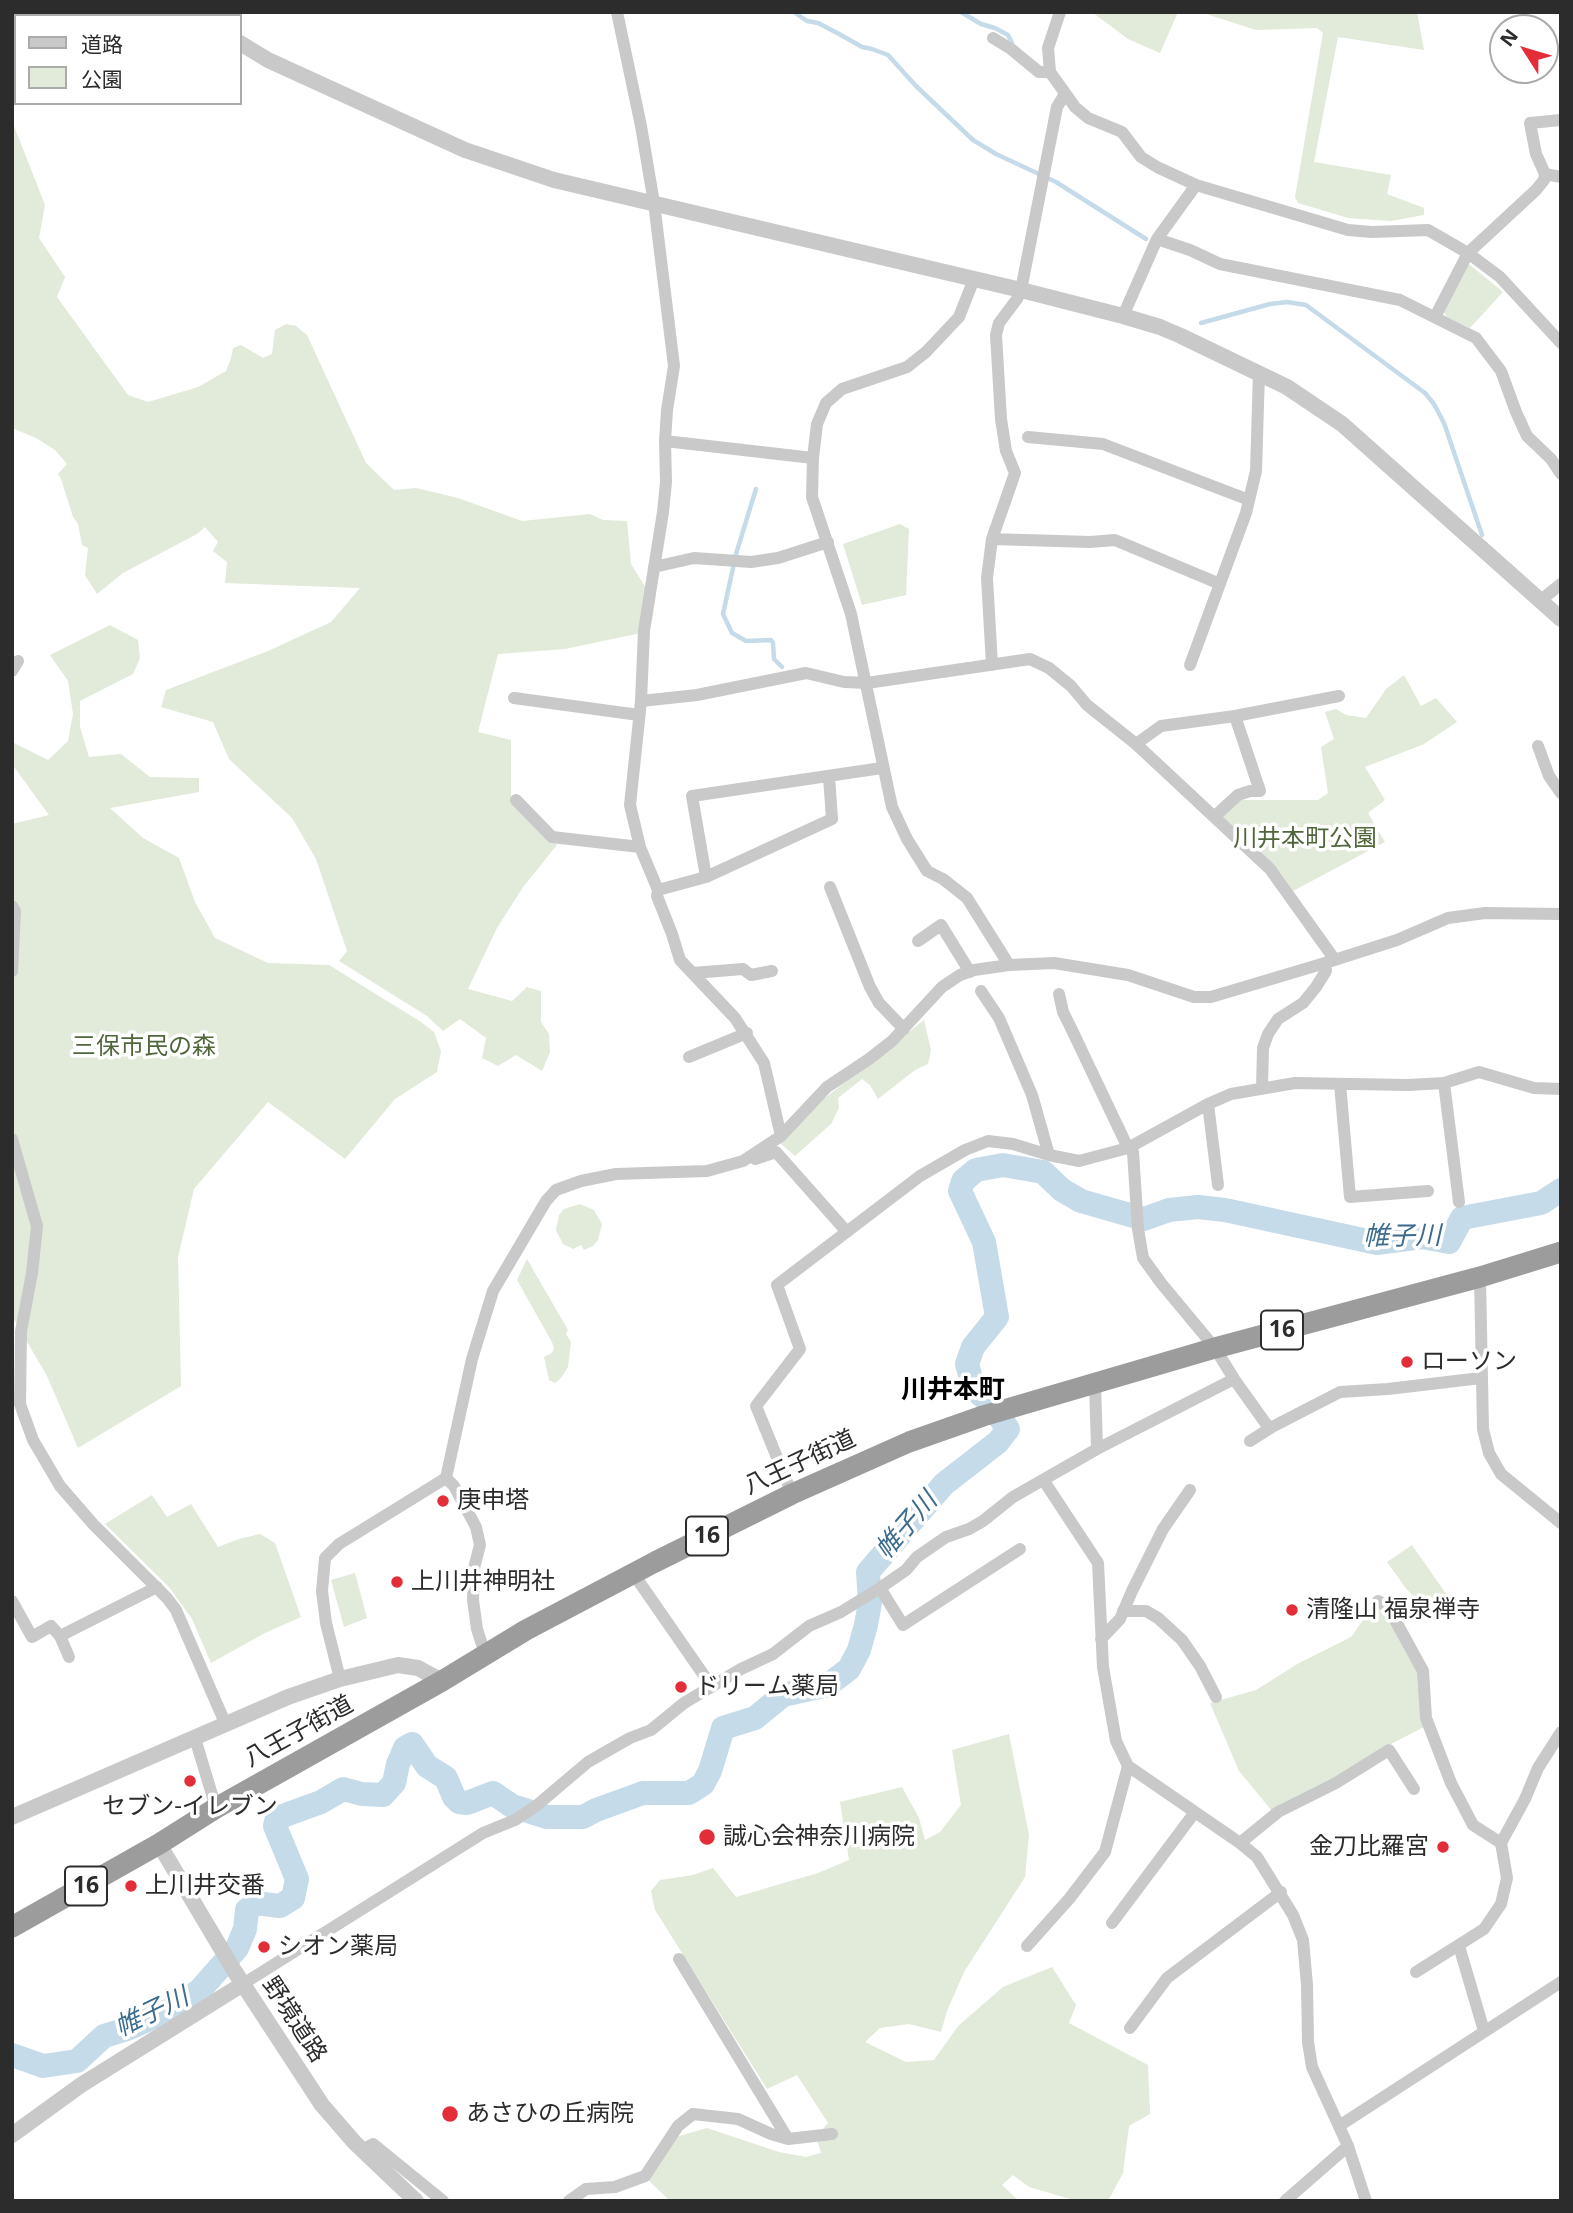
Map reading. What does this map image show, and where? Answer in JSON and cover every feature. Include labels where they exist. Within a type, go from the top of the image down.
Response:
[{"type":"highway","name":"八王子街道","points":[[12,1927],[485,1654],[633,1573],[792,1494],[909,1441],[983,1416],[1215,1348],[1479,1277],[1561,1252]]},
{"type":"street","points":[[109,12],[119,14]]},
{"type":"street","points":[[617,12],[654,203],[674,366],[667,410],[666,482],[644,631],[641,701],[631,805],[640,847],[658,890],[657,896],[680,960],[747,1033],[764,1063],[781,1136]]},
{"type":"street","points":[[1060,12],[1048,48],[1050,72],[1075,107],[1088,118],[1122,132],[1141,157],[1196,185],[1348,230],[1428,230],[1468,253],[1500,277],[1561,343]]},
{"type":"street","points":[[993,38],[1039,72],[1050,72]]},
{"type":"street","points":[[242,44],[268,60],[465,150],[554,180],[1021,290],[1160,327],[1259,372],[1287,387],[1342,424],[1561,619]]},
{"type":"street","points":[[242,54],[268,60]]},
{"type":"street","points":[[992,665],[986,578],[992,539],[1015,473],[1006,452],[1001,419],[996,335],[999,323],[1021,290],[1057,107],[1065,94]]},
{"type":"street","points":[[1435,317],[1468,253],[1544,180],[1545,174],[1536,155],[1530,123],[1561,120]]},
{"type":"street","points":[[1545,174],[1561,177]]},
{"type":"street","points":[[1123,316],[1157,239],[1196,185]]},
{"type":"street","points":[[1157,239],[1220,264],[1400,300],[1476,338],[1501,370],[1527,436],[1551,458],[1561,474]]},
{"type":"street","points":[[974,279],[958,317],[926,352],[907,367],[842,389],[826,403],[817,424],[812,497],[851,614],[892,807],[907,839],[927,871],[943,879],[967,898],[1009,965]]},
{"type":"street","points":[[1191,664],[1249,500],[1256,471],[1259,372]]},
{"type":"street","points":[[1028,437],[1103,444],[1249,500]]},
{"type":"street","points":[[665,440],[813,458]]},
{"type":"street","points":[[992,539],[1090,542],[1115,540],[1220,584]]},
{"type":"street","points":[[654,567],[694,558],[751,562],[778,558],[828,542]]},
{"type":"street","points":[[1541,600],[1561,584]]},
{"type":"street","points":[[641,701],[697,695],[806,673],[844,682],[867,683],[1030,659],[1049,668],[1071,686],[1087,705],[1136,744],[1270,869],[1330,961]]},
{"type":"street","points":[[1136,744],[1161,726],[1235,716],[1339,695]]},
{"type":"street","points":[[514,698],[639,715]]},
{"type":"street","points":[[1214,817],[1238,794],[1260,791],[1235,716]]},
{"type":"street","points":[[1538,746],[1549,776],[1561,793]]},
{"type":"street","points":[[706,877],[692,796],[882,768]]},
{"type":"street","points":[[658,890],[706,877],[832,819],[829,777]]},
{"type":"street","points":[[516,800],[552,837],[640,847]]},
{"type":"street","points":[[831,887],[870,987],[879,1003],[904,1030]]},
{"type":"street","points":[[12,906],[15,911],[12,971]]},
{"type":"street","points":[[340,1679],[326,1623],[322,1591],[325,1558],[339,1544],[446,1478],[472,1359],[493,1292],[546,1201],[556,1190],[581,1181],[615,1174],[708,1171],[743,1161],[781,1136],[827,1087],[869,1059],[904,1030],[942,987],[970,972],[1009,965],[1054,963],[1128,975],[1195,997],[1211,997],[1397,940],[1448,918],[1485,913],[1561,914]]},
{"type":"street","points":[[918,941],[941,925],[970,972]]},
{"type":"street","points":[[1262,1089],[1263,1048],[1268,1034],[1278,1019],[1303,1003],[1330,961]]},
{"type":"street","points":[[693,973],[743,969],[751,975],[772,971]]},
{"type":"street","points":[[981,991],[999,1018],[1032,1095],[1049,1155]]},
{"type":"street","points":[[1059,994],[1067,1020],[1128,1148],[1133,1152],[1138,1230],[1143,1258],[1215,1348],[1234,1379],[1272,1428]]},
{"type":"street","points":[[689,1057],[747,1033]]},
{"type":"street","points":[[792,1494],[756,1406],[800,1349],[777,1285],[920,1176],[965,1150],[988,1141],[1013,1144],[1079,1161],[1128,1148],[1231,1094],[1295,1083],[1444,1083],[1479,1072],[1534,1088],[1561,1089]]},
{"type":"street","points":[[1444,1083],[1459,1202]]},
{"type":"street","points":[[1340,1084],[1350,1197],[1428,1191]]},
{"type":"street","points":[[1208,1104],[1219,1185]]},
{"type":"street","points":[[12,1139],[37,1226],[32,1273],[21,1331],[16,1406],[60,1486],[176,1610],[226,1725]]},
{"type":"street","points":[[750,1157],[776,1152],[848,1232]]},
{"type":"street","points":[[1479,1277],[1483,1429],[1489,1453],[1501,1474],[1560,1520]]},
{"type":"street","points":[[1250,1441],[1340,1392],[1481,1378]]},
{"type":"street","points":[[12,2135],[239,1978],[483,1833],[515,1820],[536,1807],[588,1762],[630,1738],[651,1730],[684,1703],[773,1654],[809,1626],[880,1588],[906,1570],[917,1556],[946,1536],[983,1521],[1013,1497],[1097,1449],[1234,1379]]},
{"type":"street","points":[[1095,1383],[1097,1449]]},
{"type":"street","points":[[446,1478],[454,1486],[476,1527],[480,1545],[474,1568],[473,1600],[477,1629],[485,1654]]},
{"type":"street","points":[[1044,1481],[1098,1563],[1101,1639],[1110,1714],[1116,1741],[1128,1766],[1257,1857],[1293,1915],[1303,1940],[1308,2042],[1312,2067],[1348,2146],[1366,2201]]},
{"type":"street","points":[[1101,1639],[1120,1619],[1163,1529],[1190,1490]]},
{"type":"street","points":[[880,1588],[903,1625],[1020,1549]]},
{"type":"street","points":[[633,1573],[712,1687]]},
{"type":"street","points":[[60,1636],[157,1587]]},
{"type":"street","points":[[12,1601],[16,1615],[32,1637],[51,1626],[60,1636],[69,1657]]},
{"type":"street","points":[[1378,1601],[1388,1607],[1423,1671],[1426,1718],[1451,1783],[1472,1825],[1501,1843]]},
{"type":"street","points":[[1124,1611],[1146,1611],[1182,1640],[1200,1666],[1216,1697]]},
{"type":"street","points":[[12,1816],[288,1697],[340,1679],[398,1665],[418,1668],[442,1681]]},
{"type":"street","points":[[1416,1972],[1484,1929],[1501,1905],[1507,1878],[1501,1843],[1525,1800],[1538,1768],[1561,1731]]},
{"type":"street","points":[[195,1738],[216,1808]]},
{"type":"street","points":[[1240,1843],[1278,1812],[1336,1783],[1390,1750],[1414,1789]]},
{"type":"street","points":[[1027,1946],[1069,1899],[1105,1852],[1128,1766]]},
{"type":"street","points":[[1112,1923],[1195,1812]]},
{"type":"street","name":"野境道路","points":[[159,1844],[239,1978],[322,2105],[362,2150],[416,2201]]},
{"type":"street","points":[[1130,2028],[1167,1978],[1280,1892]]},
{"type":"street","points":[[1459,1946],[1484,2031]]},
{"type":"street","points":[[679,1959],[788,2138]]},
{"type":"street","points":[[1339,2126],[1561,1982]]},
{"type":"street","points":[[569,2201],[586,2189],[615,2187],[645,2176],[678,2126],[693,2114],[738,2119],[771,2134],[788,2138],[832,2134]]},
{"type":"street","points":[[362,2150],[373,2144],[443,2201]]},
{"type":"street","points":[[1285,2201],[1348,2146]]},
{"type":"green space","points":[[1092,12],[1178,12],[1160,53],[1128,39]]},
{"type":"green space","points":[[1200,12],[1417,12],[1424,50],[1338,37],[1314,162],[1391,175],[1387,194],[1424,208],[1424,215],[1391,221],[1348,218],[1298,203],[1295,197],[1323,33],[1317,28],[1256,30]]},
{"type":"green space","points":[[12,121],[45,205],[39,238],[65,277],[57,297],[128,395],[148,402],[198,387],[226,371],[233,348],[241,345],[263,358],[272,354],[275,330],[286,324],[296,326],[307,335],[366,463],[394,490],[416,488],[458,498],[522,521],[590,514],[603,520],[627,521],[631,564],[646,588],[641,633],[565,649],[498,654],[478,732],[511,740],[511,803],[557,845],[523,887],[497,928],[468,989],[512,1001],[527,987],[541,991],[541,1022],[549,1034],[550,1052],[542,1071],[516,1055],[498,1066],[482,1058],[486,1038],[460,1019],[443,1031],[427,1016],[339,961],[347,951],[316,859],[292,818],[229,759],[213,722],[161,707],[166,690],[268,651],[331,622],[360,588],[225,583],[227,562],[213,551],[218,542],[205,527],[197,534],[123,573],[97,594],[85,575],[88,548],[82,545],[78,524],[58,474],[67,464],[55,450],[12,428]]},
{"type":"green space","points":[[1469,264],[1503,292],[1470,328],[1447,317],[1443,311],[1463,269]]},
{"type":"green space","points":[[900,524],[909,529],[906,595],[862,605],[843,544]]},
{"type":"green space","name":"三保市民の森","points":[[110,625],[138,640],[140,658],[133,674],[80,701],[80,727],[89,757],[121,754],[150,777],[199,778],[199,792],[110,808],[143,838],[179,858],[195,902],[215,938],[268,963],[329,965],[421,1022],[434,1032],[441,1051],[437,1072],[395,1099],[345,1159],[268,1102],[194,1189],[178,1257],[181,1386],[78,1448],[47,1376],[12,1316],[12,824],[49,815],[12,764],[12,742],[48,760],[68,741],[73,714],[68,681],[50,655]]},
{"type":"green space","name":"川井本町公園","points":[[1404,675],[1421,706],[1436,698],[1457,722],[1424,744],[1365,767],[1385,800],[1368,813],[1385,842],[1293,891],[1278,870],[1220,818],[1238,800],[1318,800],[1328,793],[1321,747],[1334,739],[1325,712],[1336,709],[1346,715],[1366,718],[1386,689]]},
{"type":"green space","points":[[924,1020],[931,1050],[928,1064],[915,1070],[878,1099],[870,1085],[862,1079],[838,1098],[839,1108],[831,1124],[795,1156],[780,1143],[785,1123],[810,1097],[825,1098]]},
{"type":"green space","points":[[580,1204],[594,1210],[602,1224],[598,1240],[584,1250],[581,1245],[573,1249],[563,1244],[556,1230],[559,1215],[564,1209]]},
{"type":"green space","points":[[527,1259],[568,1330],[566,1334],[571,1342],[568,1367],[555,1383],[549,1380],[544,1357],[552,1353],[552,1342],[517,1280]]},
{"type":"green space","points":[[152,1495],[167,1517],[191,1504],[218,1547],[260,1534],[275,1543],[301,1617],[265,1633],[211,1663],[192,1619],[169,1587],[105,1524]]},
{"type":"green space","points":[[1412,1545],[1449,1598],[1426,1611],[1387,1562]]},
{"type":"green space","points":[[355,1573],[367,1618],[344,1627],[331,1580]]},
{"type":"green space","points":[[1375,1603],[1386,1610],[1420,1678],[1426,1726],[1272,1811],[1239,1771],[1210,1703],[1256,1690],[1299,1663],[1351,1637]]},
{"type":"green space","points":[[1009,1734],[1029,1835],[1025,1877],[964,1972],[941,2032],[909,2024],[880,2028],[865,2042],[906,2062],[934,2060],[958,2026],[1003,1987],[1052,1967],[1076,2005],[1069,2023],[1148,2065],[1150,2114],[1129,2126],[1123,2173],[1108,2201],[1077,2201],[1029,2187],[1013,2175],[1002,2185],[1019,2201],[670,2201],[648,2180],[676,2137],[707,2128],[779,2152],[806,2157],[821,2153],[816,2137],[828,2123],[797,2075],[767,2089],[655,1910],[651,1891],[660,1880],[693,1875],[713,1868],[736,1897],[818,1873],[849,1860],[840,1802],[902,1787],[919,1818],[925,1840],[940,1832],[961,1805],[952,1750]]},
{"type":"waterway","points":[[794,12],[862,47],[888,55],[916,86],[973,140],[996,154],[1056,182],[1146,239]]},
{"type":"waterway","points":[[961,12],[1008,35],[1012,43]]},
{"type":"waterway","points":[[1201,323],[1270,304],[1287,302],[1306,305],[1425,393],[1444,423],[1482,535]]},
{"type":"waterway","points":[[756,489],[736,554],[723,614],[732,633],[746,641],[771,640],[774,659],[782,667]]},
{"type":"waterway","name":"帷子川","points":[[12,2055],[43,2066],[77,2061],[104,2036],[174,2008],[200,1990],[237,1948],[245,1929],[247,1910],[256,1903],[280,1906],[293,1898],[297,1879],[275,1826],[277,1818],[321,1802],[343,1789],[362,1794],[383,1795],[394,1783],[405,1748],[412,1744],[427,1766],[446,1778],[459,1802],[467,1803],[493,1793],[512,1806],[547,1817],[583,1817],[643,1793],[689,1793],[703,1784],[710,1771],[723,1728],[755,1718],[783,1695],[828,1685],[849,1669],[859,1650],[866,1625],[870,1603],[868,1572],[944,1484],[998,1442],[1008,1429],[986,1399],[974,1389],[967,1364],[973,1347],[997,1317],[984,1242],[960,1191],[963,1181],[976,1170],[1003,1165],[1043,1172],[1062,1190],[1081,1201],[1144,1219],[1169,1210],[1198,1207],[1225,1210],[1377,1243],[1422,1237],[1449,1242],[1462,1218],[1541,1203],[1561,1190]]},
{"type":"place","name":"ローソン","points":[[1407,1362]]},
{"type":"place","name":"庚申塔","points":[[443,1501]]},
{"type":"place","name":"上川井神明社","points":[[397,1582]]},
{"type":"place","name":"清隆山 福泉禅寺","points":[[1292,1610]]},
{"type":"place","name":"ドリーム薬局","points":[[681,1687]]},
{"type":"place","name":"セブン-イレブン","points":[[190,1781]]},
{"type":"place","name":"誠心会神奈川病院","points":[[707,1837]]},
{"type":"place","name":"金刀比羅宮","points":[[1443,1847]]},
{"type":"place","name":"上川井交番","points":[[131,1886]]},
{"type":"place","name":"シオン薬局","points":[[264,1947]]},
{"type":"place","name":"あさひの丘病院","points":[[450,2114]]},
{"type":"district","name":"川井本町","points":[[953,1391]]}]
